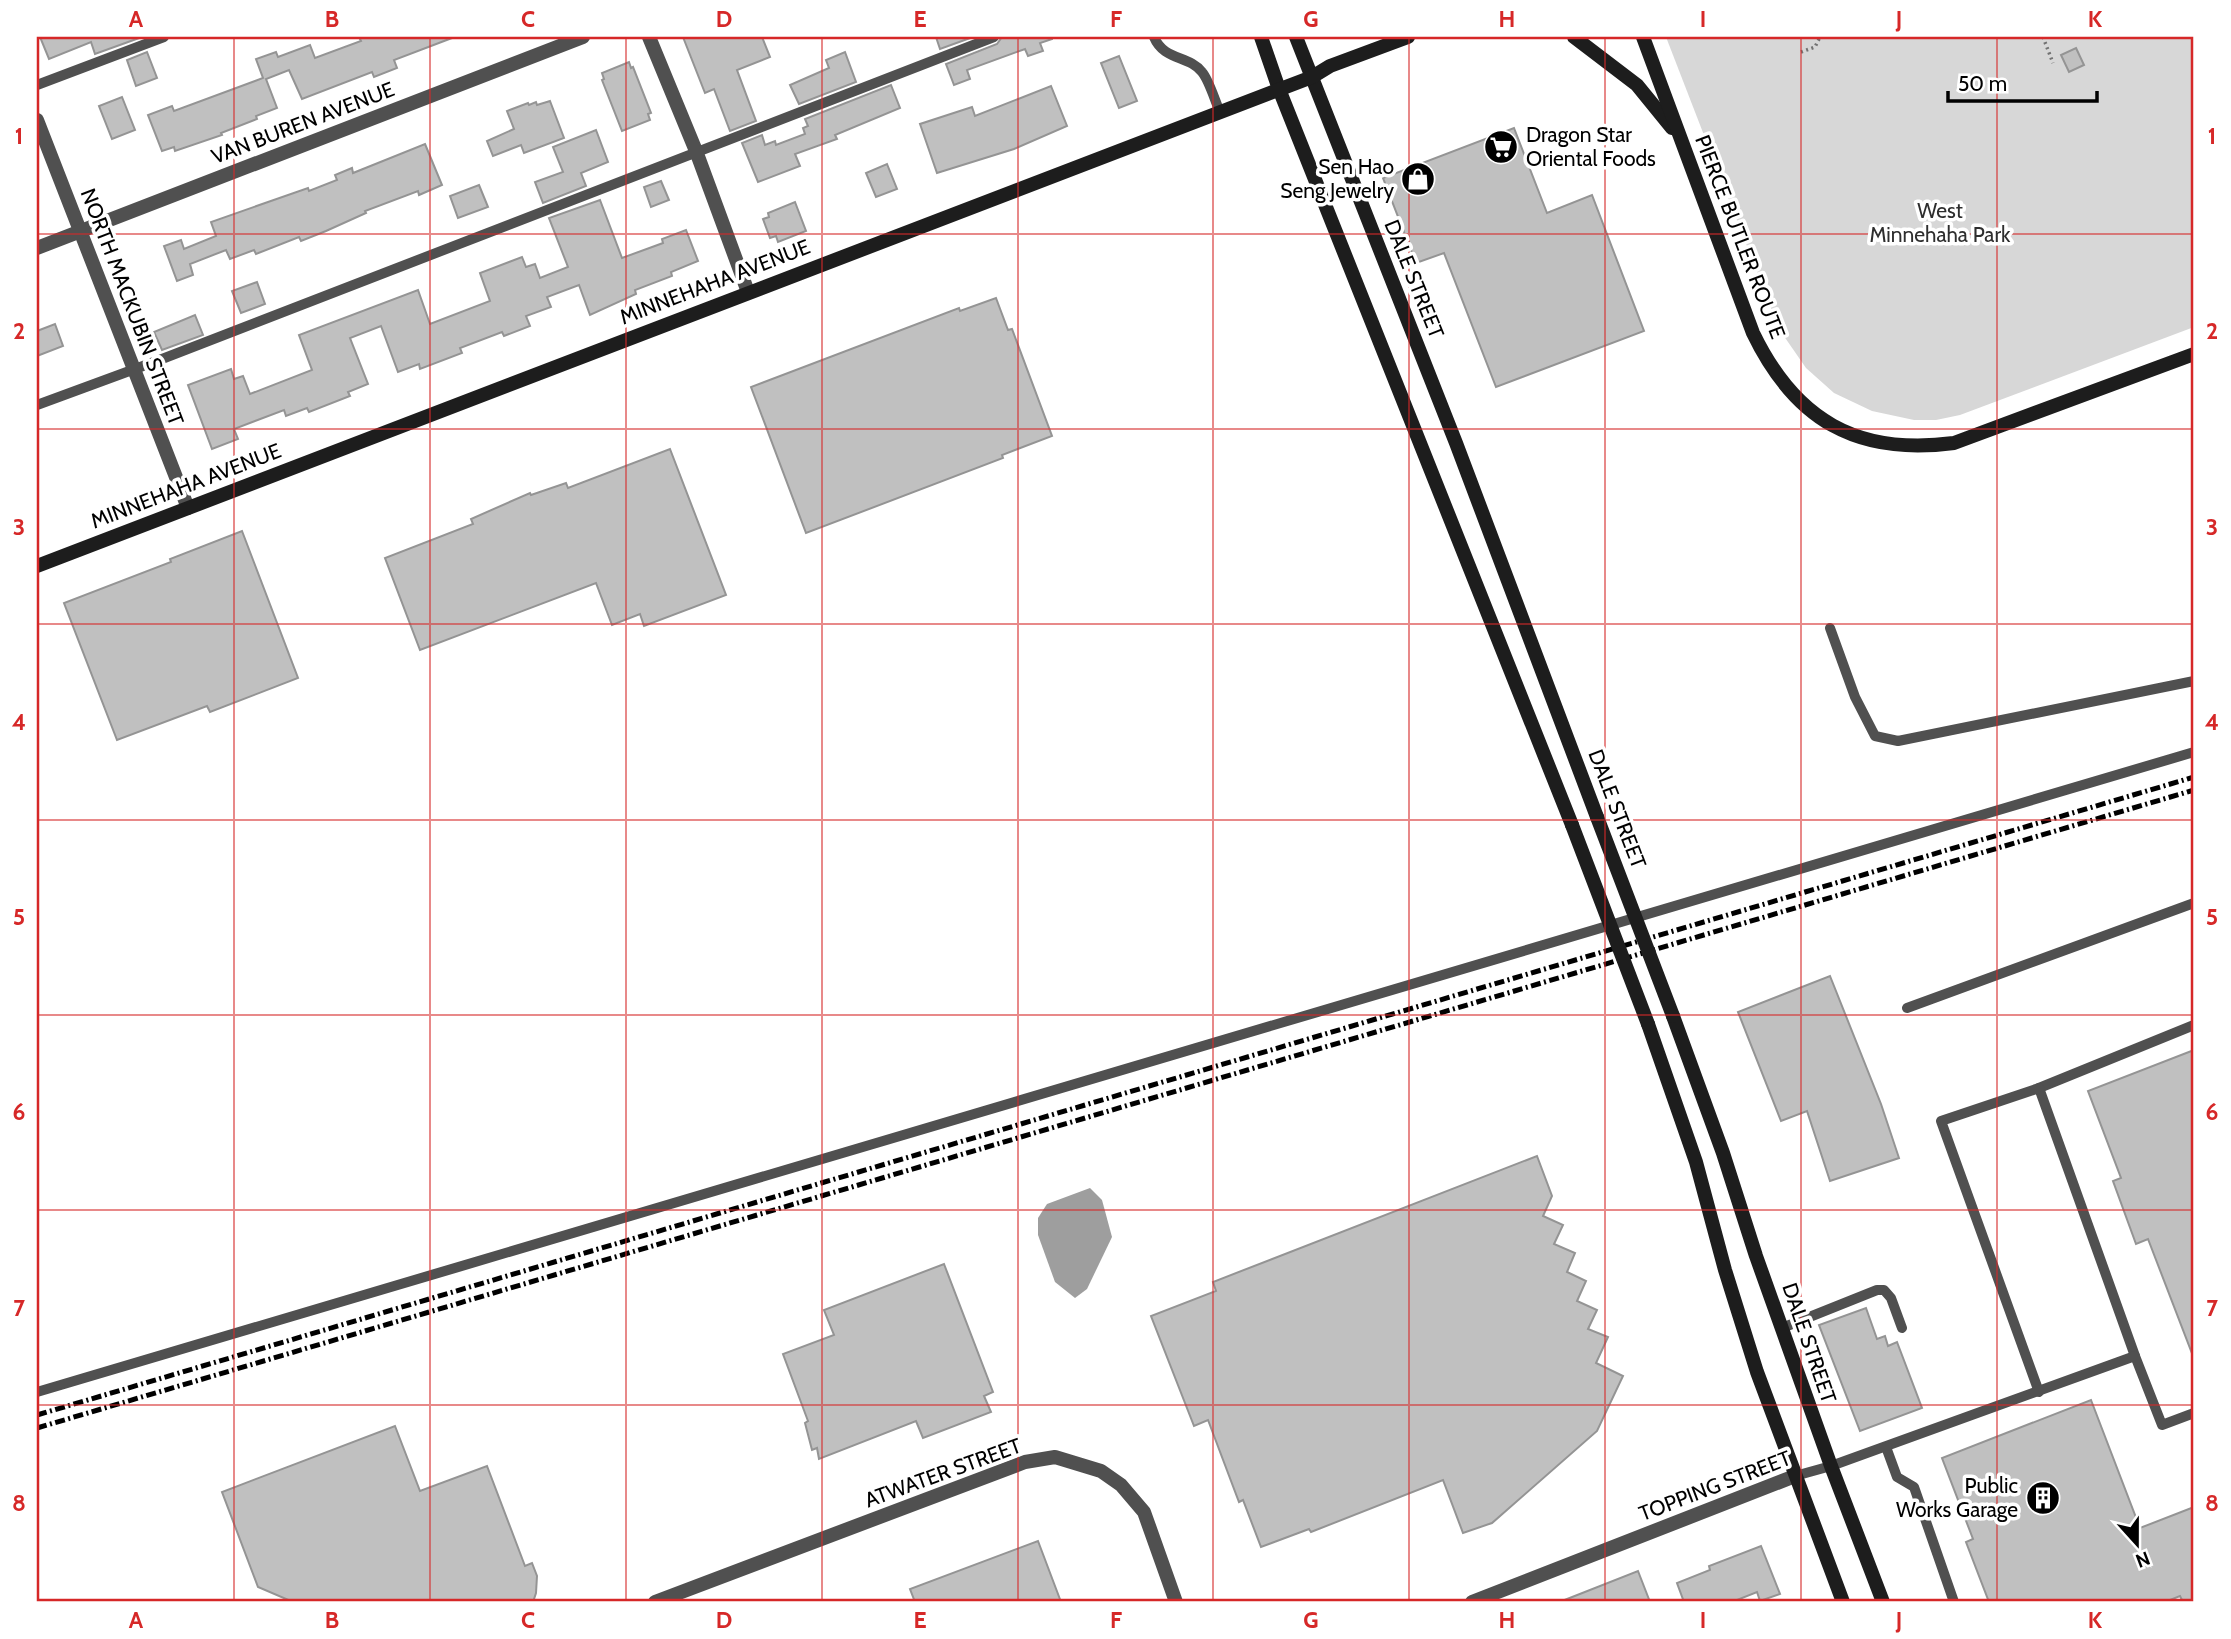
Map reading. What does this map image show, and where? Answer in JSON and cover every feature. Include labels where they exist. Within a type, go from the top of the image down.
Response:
[{"type":"main road","points":[[1261,37],[1279,89],[1572,825],[1648,1024],[1696,1162],[1757,1372],[1843,1602]]},
{"type":"main road","name":"DALE STREET","points":[[1296,37],[1451,430],[1673,1016],[1831,1466],[1883,1602]]},
{"type":"main road","name":"MINNEHAHA AVENUE","points":[[37,566],[1312,77],[1330,66],[1408,37]]},
{"type":"main road","points":[[1573,37],[1637,85],[1678,135]]},
{"type":"main road","name":"PIERCE BUTLER ROUTE","points":[[1643,37],[1753,333],[1767,362],[1784,386],[1809,411],[1854,436],[1903,446],[1925,447],[1954,443],[2194,354]]},
{"type":"street","name":"VAN BUREN AVENUE","points":[[37,248],[583,37]]},
{"type":"street","points":[[649,37],[696,151],[748,292]]},
{"type":"street","name":"NORTH MACKUBIN STREET","points":[[37,120],[188,508]]},
{"type":"street","name":"ATWATER STREET","points":[[655,1602],[1026,1462],[1055,1457],[1101,1471],[1121,1485],[1144,1512],[1176,1602]]},
{"type":"street","name":"TOPPING STREET","points":[[1472,1602],[1795,1476]]},
{"type":"lane","points":[[37,85],[164,37]]},
{"type":"lane","points":[[37,405],[994,37]]},
{"type":"lane","points":[[1154,37],[1170,56],[1202,72],[1220,112]]},
{"type":"lane","points":[[1830,628],[1855,696],[1875,736],[1898,741],[2194,681]]},
{"type":"lane","points":[[37,1392],[2194,752]]},
{"type":"lane","points":[[1907,1008],[2194,903]]},
{"type":"lane","points":[[2039,1392],[1941,1121],[2039,1088],[2194,1025]]},
{"type":"lane","points":[[2039,1088],[2162,1425],[2194,1413]]},
{"type":"lane","points":[[1782,1328],[1877,1290],[1884,1290],[1891,1298],[1902,1328]]},
{"type":"lane","name":"TOPPING STREET","points":[[1795,1476],[1886,1447],[2135,1356]]},
{"type":"lane","points":[[1886,1447],[1896,1477],[1914,1487],[1954,1602]]},
{"type":"path","points":[[1801,52],[1815,47],[1820,37]]},
{"type":"path","points":[[2043,37],[2053,63]]},
{"type":"green space","name":"West Minnehaha Park","points":[[1666,37],[2194,37],[2194,327],[1960,415],[1936,420],[1914,420],[1872,411],[1834,393],[1806,368],[1779,329]]},
{"type":"shaded area","points":[[1090,1188],[1102,1200],[1112,1237],[1087,1289],[1075,1298],[1055,1282],[1038,1235],[1038,1218],[1047,1204]]},
{"type":"building","points":[[40,37],[142,37],[95,54],[91,42],[49,59]]},
{"type":"building","points":[[359,37],[452,38],[394,60],[397,68],[374,77],[372,72],[302,99],[289,70],[266,79],[277,108],[221,133],[222,135],[175,151],[174,147],[162,151],[148,115],[172,106],[174,111],[263,78],[256,59],[276,52],[278,57],[310,45],[315,58],[361,41]]},
{"type":"building","points":[[683,37],[762,37],[770,57],[737,70],[756,121],[730,131],[714,89],[705,93]]},
{"type":"building","points":[[936,37],[973,37],[940,49]]},
{"type":"building","points":[[1002,37],[1052,39],[1040,43],[1043,51],[1028,56],[1025,49],[967,70],[970,79],[954,85],[946,64],[997,44]]},
{"type":"building","points":[[2076,48],[2084,65],[2069,72],[2061,55]]},
{"type":"building","points":[[147,52],[157,78],[136,86],[127,60]]},
{"type":"building","points":[[845,52],[856,82],[799,104],[790,85],[829,68],[826,60]]},
{"type":"building","points":[[1119,56],[1137,101],[1119,108],[1101,63]]},
{"type":"building","points":[[629,62],[651,113],[648,114],[650,120],[622,131],[602,80],[602,73]]},
{"type":"building","points":[[891,85],[900,108],[835,135],[837,139],[795,154],[800,166],[758,182],[742,143],[762,135],[765,145],[775,141],[776,145],[805,134],[803,128],[808,126],[805,119]]},
{"type":"building","points":[[1051,86],[1067,126],[1014,149],[937,173],[920,124],[972,107],[975,116]]},
{"type":"building","points":[[122,97],[135,130],[112,139],[99,106]]},
{"type":"building","points":[[550,101],[564,138],[524,153],[521,145],[493,156],[487,141],[514,129],[507,111],[528,103],[529,105],[536,102],[537,105]]},
{"type":"building","points":[[1514,128],[1547,213],[1592,195],[1644,331],[1496,387],[1444,253],[1416,263],[1383,178]]},
{"type":"building","points":[[596,130],[608,162],[581,173],[586,186],[543,203],[535,182],[563,172],[553,147]]},
{"type":"building","points":[[425,144],[442,185],[419,195],[418,191],[365,211],[366,213],[301,241],[299,237],[256,254],[254,250],[230,259],[226,250],[190,264],[193,275],[177,281],[164,246],[181,240],[184,249],[216,236],[211,222],[308,188],[309,191],[337,180],[335,175],[352,168],[353,173]]},
{"type":"building","points":[[887,164],[897,189],[876,197],[866,173]]},
{"type":"building","points":[[661,181],[669,200],[651,207],[644,187]]},
{"type":"building","points":[[479,185],[488,207],[458,218],[450,196]]},
{"type":"building","points":[[600,200],[622,258],[663,243],[662,239],[686,230],[698,261],[671,272],[672,276],[635,290],[636,294],[590,315],[579,285],[547,297],[551,307],[526,316],[530,326],[504,336],[502,332],[460,348],[462,353],[420,369],[419,364],[398,372],[381,326],[350,338],[368,384],[348,392],[350,396],[309,412],[307,408],[286,416],[284,410],[234,429],[238,439],[212,449],[188,385],[231,369],[234,379],[243,376],[250,394],[312,370],[299,335],[418,290],[430,324],[490,301],[480,273],[522,257],[526,267],[535,264],[540,278],[568,267],[549,218]]},
{"type":"building","points":[[795,202],[806,231],[778,242],[776,236],[770,238],[763,219],[769,217],[768,213]]},
{"type":"building","points":[[257,282],[265,304],[241,313],[232,291]]},
{"type":"building","points":[[996,298],[1008,330],[1012,329],[1052,436],[1002,455],[1003,458],[806,533],[751,387],[959,308],[960,311]]},
{"type":"building","points":[[195,315],[203,335],[162,350],[154,332]]},
{"type":"building","points":[[55,324],[63,346],[37,356],[37,331]]},
{"type":"building","points":[[670,449],[726,595],[644,626],[640,614],[612,625],[596,583],[420,650],[385,558],[473,524],[471,519],[530,493],[531,495],[566,483],[568,488]]},
{"type":"building","points":[[242,531],[298,678],[210,712],[207,706],[117,740],[64,603],[171,562],[170,559]]},
{"type":"building","points":[[1830,976],[1881,1104],[1899,1158],[1830,1181],[1807,1111],[1781,1121],[1738,1012]]},
{"type":"building","points":[[2194,1050],[2193,1356],[2148,1239],[2136,1244],[2113,1181],[2121,1178],[2088,1091]]},
{"type":"building","points":[[1537,1156],[1552,1196],[1543,1216],[1563,1225],[1554,1244],[1575,1253],[1567,1272],[1586,1281],[1577,1301],[1597,1310],[1588,1329],[1608,1337],[1596,1363],[1623,1376],[1597,1431],[1492,1523],[1463,1533],[1443,1480],[1311,1532],[1309,1529],[1261,1547],[1243,1500],[1239,1502],[1208,1420],[1194,1426],[1151,1316],[1216,1291],[1213,1282]]},
{"type":"building","points":[[944,1264],[993,1392],[984,1396],[991,1412],[923,1438],[916,1421],[819,1459],[817,1448],[812,1450],[805,1423],[808,1421],[783,1354],[834,1335],[824,1310]]},
{"type":"building","points":[[1866,1308],[1877,1339],[1885,1336],[1888,1346],[1897,1342],[1922,1408],[1860,1431],[1819,1325]]},
{"type":"building","name":"Public Works Garage","points":[[2091,1400],[2140,1528],[2194,1507],[2194,1602],[2183,1602],[2180,1596],[2165,1602],[1989,1602],[1966,1542],[1973,1539],[1942,1458]]},
{"type":"building","points":[[395,1426],[420,1491],[487,1466],[525,1566],[532,1563],[537,1576],[533,1602],[293,1602],[258,1587],[222,1492]]},
{"type":"building","points":[[1038,1541],[1061,1602],[915,1602],[910,1589]]},
{"type":"building","points":[[1761,1546],[1780,1594],[1760,1601],[1757,1592],[1732,1602],[1684,1602],[1677,1583],[1710,1570],[1709,1566]]},
{"type":"building","points":[[1638,1571],[1650,1602],[1562,1602],[1562,1601]]},
{"type":"railway","points":[[37,1415],[2194,777]]},
{"type":"railway","points":[[37,1428],[2194,790]]},
{"type":"place","name":"Dragon Star Oriental Foods","points":[[1501,147]]},
{"type":"place","name":"Sen Hao Seng Jewelry","points":[[1418,179]]},
{"type":"place","name":"Public Works Garage","points":[[2043,1498]]}]
